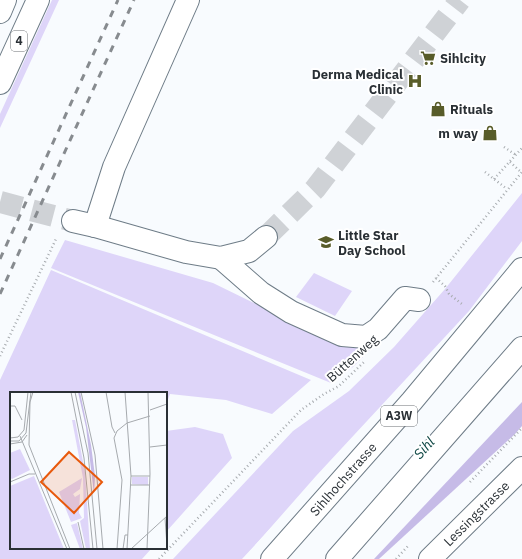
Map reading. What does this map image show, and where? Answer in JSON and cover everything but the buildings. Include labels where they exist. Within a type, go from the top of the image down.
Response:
[{"type":"main road","points":[[0,12],[5,0]]},
{"type":"main road","name":"4","points":[[0,83],[38,0]]},
{"type":"main road","points":[[95,226],[114,167],[188,0]]},
{"type":"main road","points":[[73,221],[186,252],[221,258],[249,251],[266,237]]},
{"type":"main road","points":[[221,258],[261,293],[291,312],[342,335],[366,337],[378,329],[405,298],[419,300]]},
{"type":"main road","name":"Sihlhochstrasse","points":[[272,559],[412,401],[522,269]]},
{"type":"main road","points":[[337,559],[522,348]]},
{"type":"main road","name":"Lessingstrasse","points":[[430,559],[522,468]]},
{"type":"path","points":[[504,147],[516,155]]},
{"type":"path","points":[[494,179],[521,150]]},
{"type":"path","points":[[419,300],[522,172],[510,162]]},
{"type":"path","points":[[485,172],[508,189]]},
{"type":"path","points":[[436,278],[445,286],[449,294],[465,307]]},
{"type":"path","name":"Büttenweg","points":[[159,559],[302,410],[324,394],[339,386],[366,361]]},
{"type":"shaded area","points":[[52,0],[59,0],[0,128],[0,114]]},
{"type":"shaded area","points":[[522,193],[522,243],[471,312],[242,559],[173,559],[293,431],[349,391],[394,347],[445,289]]},
{"type":"shaded area","points":[[65,240],[213,283],[338,344],[356,346],[382,338],[353,367],[331,383],[51,268]]},
{"type":"shaded area","points":[[51,270],[311,380],[272,414],[226,400],[170,394],[167,402],[167,392],[10,392],[10,549],[151,549],[142,559],[0,559],[0,380]]},
{"type":"shaded area","points":[[314,273],[352,291],[335,316],[296,297]]},
{"type":"shaded area","points":[[522,402],[522,426],[515,434],[379,559],[374,559]]},
{"type":"shaded area","points":[[195,427],[223,434],[232,458],[167,531],[167,431]]},
{"type":"pier","points":[[522,241],[522,383],[482,430],[368,559],[243,559],[316,476],[469,311]]},
{"type":"tunnel","points":[[266,237],[315,189],[460,0]]},
{"type":"tunnel","points":[[0,202],[73,221]]},
{"type":"railway","points":[[0,259],[118,0]]},
{"type":"railway","points":[[0,294],[134,0]]},
{"type":"place","name":"Sihlcity","points":[[428,58]]},
{"type":"place","name":"Derma Medical Clinic","points":[[415,81]]},
{"type":"place","name":"Rituals","points":[[438,109]]},
{"type":"place","name":"m way","points":[[490,133]]},
{"type":"place","name":"Little Star Day School","points":[[326,242]]},
{"type":"water label","name":"Sihl","points":[[424,448]]}]
